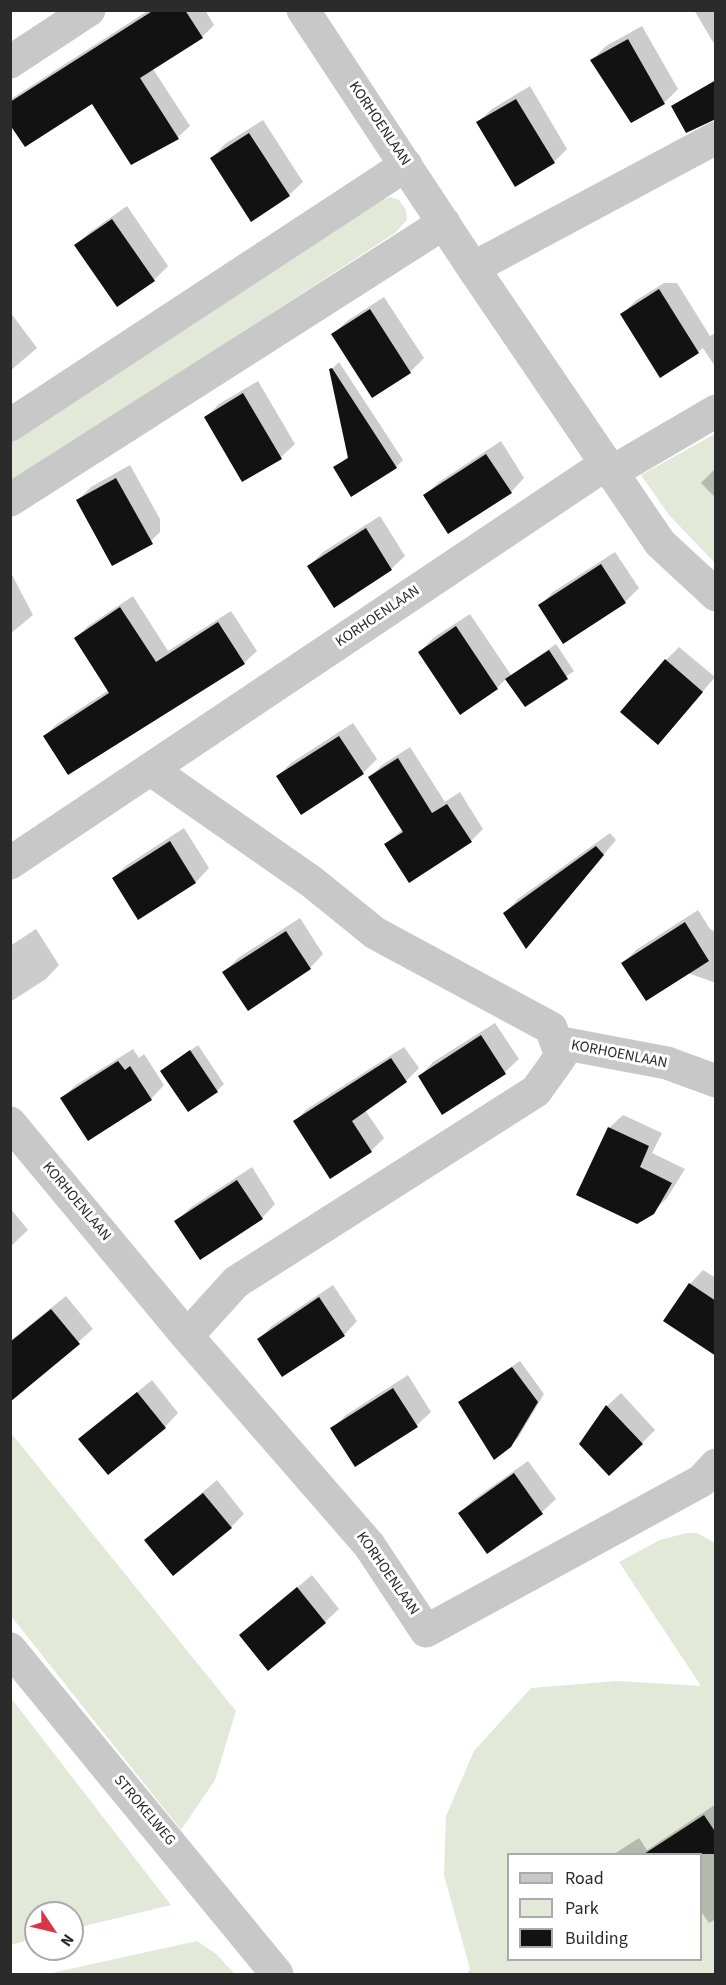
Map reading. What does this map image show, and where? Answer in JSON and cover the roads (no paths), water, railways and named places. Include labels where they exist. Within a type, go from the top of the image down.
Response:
[{"type":"street","points":[[10,62],[89,10]]},
{"type":"street","name":"KORHOENLAAN","points":[[303,10],[473,268],[660,543],[716,595]]},
{"type":"street","points":[[473,268],[716,138]]},
{"type":"street","points":[[10,425],[406,165]]},
{"type":"street","points":[[10,500],[444,223]]},
{"type":"street","points":[[609,468],[716,411]]},
{"type":"street","name":"KORHOENLAAN","points":[[10,863],[609,468]]},
{"type":"street","name":"KORHOENLAAN","points":[[150,769],[312,882],[375,933],[551,1028],[561,1056],[536,1091],[236,1281],[188,1336]]},
{"type":"street","name":"KORHOENLAAN","points":[[556,1042],[667,1063],[716,1081]]},
{"type":"street","name":"KORHOENLAAN","points":[[10,1123],[188,1336],[369,1545],[426,1631],[711,1480]]},
{"type":"street","name":"STROKELWEG","points":[[10,1649],[277,1974]]}]
